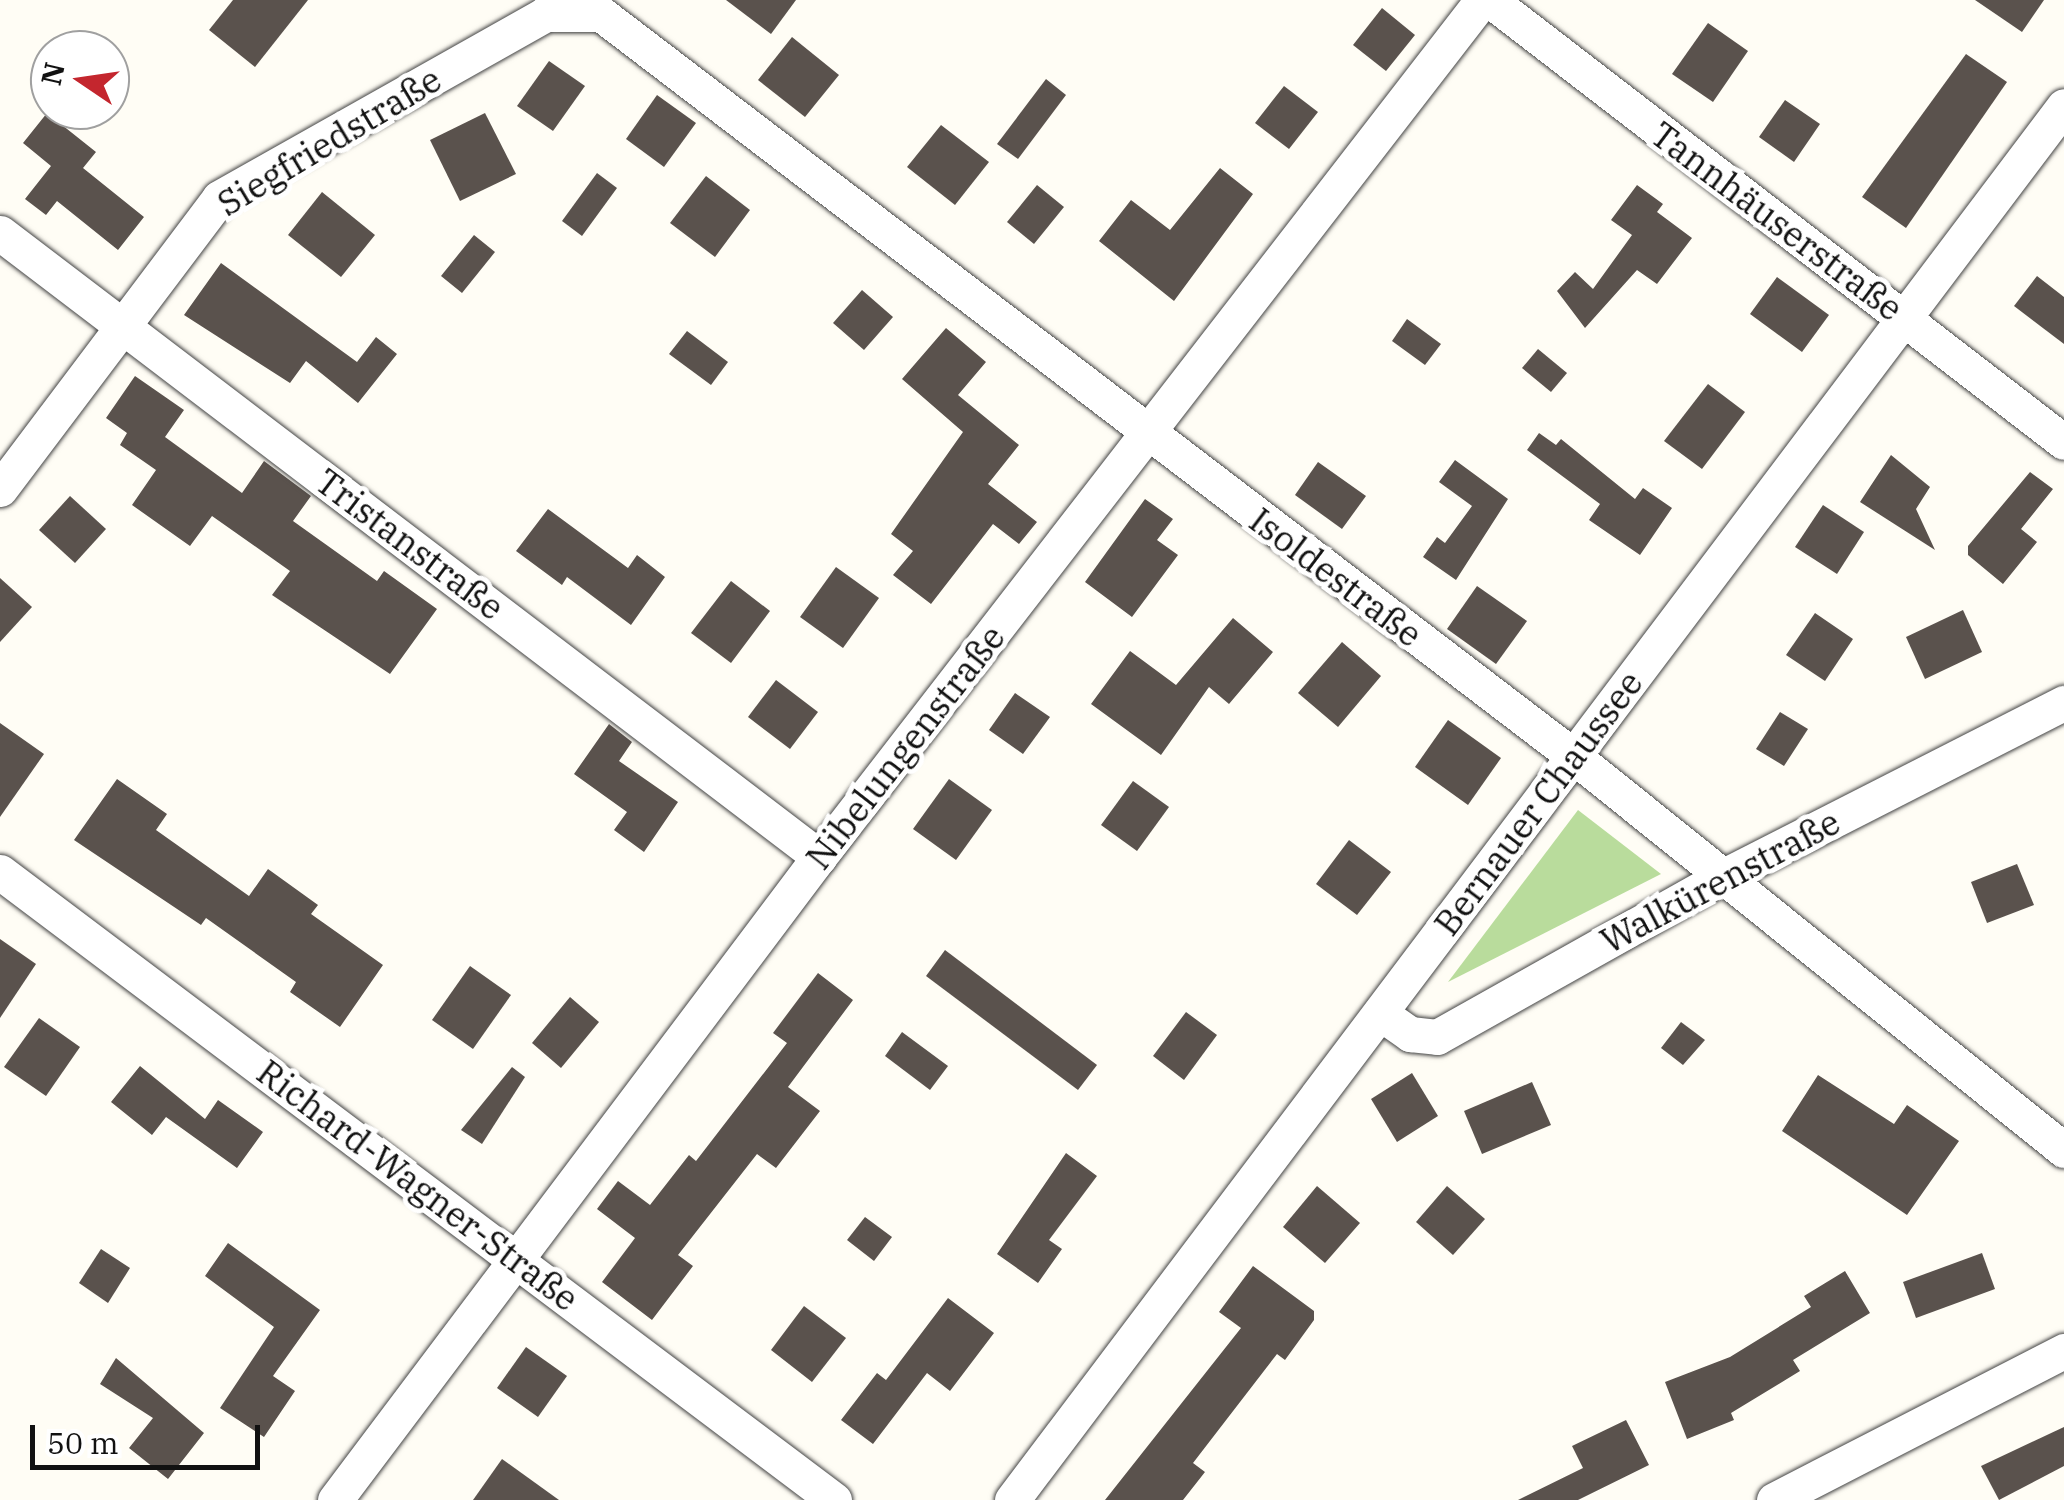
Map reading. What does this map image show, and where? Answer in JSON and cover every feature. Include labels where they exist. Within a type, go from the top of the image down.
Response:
[{"type":"street","name":"Nibelungenstraße","points":[[335,1500],[819,857],[1149,436],[1482,0]]},
{"type":"street","name":"Tannhäuserstraße","points":[[1490,0],[2064,442]]},
{"type":"street","name":"Siegfriedstraße","points":[[0,489],[119,323],[219,198],[545,14],[602,14]]},
{"type":"street","name":"Isoldestraße","points":[[602,14],[1726,874],[2064,1150]]},
{"type":"street","name":"Bernauer Chaussee","points":[[1012,1500],[2064,106]]},
{"type":"street","name":"Tristanstraße","points":[[0,232],[819,857]]},
{"type":"street","name":"Walkürenstraße","points":[[1380,1013],[1410,1034],[1437,1037],[1726,874],[2064,703]]},
{"type":"street","name":"Richard-Wagner-Straße","points":[[0,872],[834,1500]]},
{"type":"street","points":[[1774,1500],[2064,1351]]},
{"type":"green space","points":[[1578,810],[1661,874],[1448,982]]},
{"type":"building","points":[[233,0],[308,0],[255,67],[209,30]]},
{"type":"building","points":[[726,0],[796,0],[771,34]]},
{"type":"building","points":[[1975,0],[2044,0],[2022,32]]},
{"type":"building","points":[[1382,8],[1415,35],[1386,71],[1353,45]]},
{"type":"building","points":[[1708,23],[1748,51],[1713,102],[1672,74]]},
{"type":"building","points":[[792,37],[839,75],[805,117],[758,80]]},
{"type":"building","points":[[1966,54],[2007,82],[1906,228],[1862,197]]},
{"type":"building","points":[[549,61],[585,86],[553,131],[517,106]]},
{"type":"building","points":[[1046,79],[1066,95],[1018,159],[997,144]]},
{"type":"building","points":[[1284,86],[1318,112],[1289,149],[1255,123]]},
{"type":"building","points":[[657,95],[696,123],[664,167],[626,139]]},
{"type":"building","points":[[1785,100],[1820,124],[1794,162],[1759,137]]},
{"type":"building","points":[[485,113],[516,174],[460,201],[430,140]]},
{"type":"building","points":[[941,125],[989,162],[955,205],[907,167]]},
{"type":"building","points":[[33,130],[68,130],[96,152],[83,168],[144,217],[118,250],[57,201],[46,215],[25,199],[51,166],[23,143]]},
{"type":"building","points":[[1220,168],[1253,194],[1174,301],[1099,241],[1131,200],[1170,230]]},
{"type":"building","points":[[597,173],[617,188],[582,236],[562,221]]},
{"type":"building","points":[[706,176],[750,210],[715,257],[670,223]]},
{"type":"building","points":[[1037,185],[1064,207],[1034,244],[1007,222]]},
{"type":"building","points":[[1637,185],[1663,204],[1657,212],[1692,238],[1657,284],[1637,270],[1585,328],[1557,291],[1575,272],[1593,289],[1632,235],[1611,220]]},
{"type":"building","points":[[322,192],[375,235],[341,277],[288,235]]},
{"type":"building","points":[[474,235],[495,252],[462,293],[441,276]]},
{"type":"building","points":[[221,263],[357,362],[376,337],[397,354],[358,403],[306,361],[290,383],[184,315]]},
{"type":"building","points":[[2037,276],[2064,297],[2064,344],[2014,306]]},
{"type":"building","points":[[1777,277],[1829,315],[1802,352],[1750,314]]},
{"type":"building","points":[[862,290],[893,317],[864,350],[833,323]]},
{"type":"building","points":[[1407,319],[1441,344],[1425,365],[1392,341]]},
{"type":"building","points":[[946,328],[986,362],[958,395],[1019,445],[988,484],[1037,522],[1019,544],[993,524],[931,604],[893,575],[913,551],[891,534],[963,432],[902,379]]},
{"type":"building","points":[[687,331],[728,362],[711,385],[669,354]]},
{"type":"building","points":[[1538,349],[1567,373],[1551,392],[1522,368]]},
{"type":"building","points":[[135,376],[184,410],[165,437],[242,493],[264,461],[311,496],[293,521],[377,581],[384,571],[437,609],[390,674],[272,595],[290,571],[212,516],[190,546],[132,505],[156,470],[120,445],[127,433],[106,418]]},
{"type":"building","points":[[1708,384],[1745,412],[1702,469],[1664,441]]},
{"type":"building","points":[[1539,433],[1556,445],[1561,439],[1635,499],[1643,488],[1672,508],[1640,555],[1589,520],[1600,504],[1527,450]]},
{"type":"building","points":[[1891,455],[1930,487],[1916,509],[1935,550],[1860,502]]},
{"type":"building","points":[[1455,460],[1508,499],[1456,580],[1423,557],[1437,537],[1445,543],[1472,506],[1439,482]]},
{"type":"building","points":[[1318,462],[1366,496],[1342,529],[1295,495]]},
{"type":"building","points":[[2030,472],[2053,489],[2021,529],[2037,542],[2003,584],[1968,555],[1968,546]]},
{"type":"building","points":[[70,496],[106,529],[75,563],[39,530]]},
{"type":"building","points":[[1145,499],[1173,519],[1157,540],[1178,555],[1132,617],[1085,582]]},
{"type":"building","points":[[1823,505],[1864,532],[1837,574],[1795,547]]},
{"type":"building","points":[[548,509],[628,568],[637,555],[665,577],[631,625],[567,577],[562,585],[516,551]]},
{"type":"building","points":[[836,567],[879,598],[843,648],[800,617]]},
{"type":"building","points":[[0,578],[32,607],[0,642]]},
{"type":"building","points":[[731,581],[770,611],[731,663],[691,633]]},
{"type":"building","points":[[1477,586],[1527,621],[1496,664],[1447,629]]},
{"type":"building","points":[[1963,610],[1982,652],[1925,679],[1906,637]]},
{"type":"building","points":[[1815,613],[1853,639],[1825,681],[1786,655]]},
{"type":"building","points":[[1233,618],[1273,652],[1229,704],[1209,687],[1161,755],[1091,704],[1130,651],[1176,685]]},
{"type":"building","points":[[1342,642],[1381,676],[1338,727],[1298,693]]},
{"type":"building","points":[[776,680],[818,712],[790,749],[748,717]]},
{"type":"building","points":[[1015,693],[1050,717],[1023,754],[989,730]]},
{"type":"building","points":[[1780,712],[1808,729],[1784,766],[1756,749]]},
{"type":"building","points":[[1448,720],[1501,758],[1468,805],[1415,767]]},
{"type":"building","points":[[0,723],[44,754],[0,817]]},
{"type":"building","points":[[609,724],[632,742],[619,761],[678,802],[644,852],[614,830],[627,812],[574,774]]},
{"type":"building","points":[[117,779],[167,814],[156,830],[249,896],[268,869],[318,905],[311,914],[383,965],[340,1027],[290,992],[296,982],[206,918],[201,925],[74,840]]},
{"type":"building","points":[[949,779],[992,810],[956,860],[913,829]]},
{"type":"building","points":[[1133,781],[1169,807],[1137,851],[1101,825]]},
{"type":"building","points":[[1349,840],[1391,872],[1357,915],[1316,884]]},
{"type":"building","points":[[2017,864],[2034,905],[1987,923],[1971,882]]},
{"type":"building","points":[[0,939],[36,964],[0,1018]]},
{"type":"building","points":[[945,950],[1097,1065],[1078,1090],[926,976]]},
{"type":"building","points":[[470,966],[511,995],[473,1049],[432,1020]]},
{"type":"building","points":[[818,973],[853,1000],[788,1087],[820,1111],[776,1168],[757,1154],[678,1255],[693,1266],[652,1320],[602,1282],[635,1238],[597,1209],[618,1181],[650,1205],[689,1155],[696,1161],[787,1043],[773,1033]]},
{"type":"building","points":[[570,997],[599,1022],[561,1068],[532,1043]]},
{"type":"building","points":[[1186,1012],[1217,1035],[1184,1080],[1153,1056]]},
{"type":"building","points":[[39,1018],[80,1047],[46,1096],[4,1067]]},
{"type":"building","points":[[1681,1022],[1705,1040],[1683,1065],[1661,1048]]},
{"type":"building","points":[[902,1032],[948,1066],[930,1090],[885,1056]]},
{"type":"building","points":[[140,1066],[205,1119],[218,1100],[263,1132],[237,1168],[166,1117],[152,1135],[111,1102]]},
{"type":"building","points":[[512,1067],[525,1077],[482,1144],[461,1130]]},
{"type":"building","points":[[1412,1073],[1438,1116],[1397,1142],[1371,1099]]},
{"type":"building","points":[[1818,1075],[1894,1124],[1907,1105],[1959,1141],[1907,1215],[1782,1131]]},
{"type":"building","points":[[1532,1082],[1551,1125],[1482,1154],[1464,1111]]},
{"type":"building","points":[[1066,1153],[1097,1176],[1049,1240],[1062,1249],[1038,1283],[997,1254]]},
{"type":"building","points":[[1317,1186],[1360,1223],[1325,1263],[1283,1227]]},
{"type":"building","points":[[1447,1186],[1485,1219],[1453,1255],[1416,1222]]},
{"type":"building","points":[[865,1217],[892,1237],[874,1261],[847,1240]]},
{"type":"building","points":[[228,1243],[320,1310],[273,1376],[295,1391],[264,1437],[220,1408],[274,1327],[205,1276]]},
{"type":"building","points":[[101,1249],[130,1268],[108,1303],[79,1283]]},
{"type":"building","points":[[1982,1253],[1995,1289],[1916,1318],[1903,1282]]},
{"type":"building","points":[[1253,1266],[1314,1311],[1314,1320],[1285,1360],[1277,1354],[1193,1463],[1205,1472],[1183,1500],[1105,1500],[1241,1328],[1219,1312]]},
{"type":"building","points":[[1845,1271],[1870,1313],[1793,1360],[1800,1371],[1731,1413],[1734,1420],[1687,1439],[1665,1382],[1730,1357],[1811,1307],[1804,1296]]},
{"type":"building","points":[[948,1298],[994,1333],[950,1391],[927,1373],[873,1444],[841,1420],[877,1373],[886,1380]]},
{"type":"building","points":[[804,1306],[846,1338],[812,1382],[771,1350]]},
{"type":"building","points":[[526,1347],[567,1376],[538,1417],[497,1388]]},
{"type":"building","points":[[116,1358],[204,1433],[168,1479],[129,1448],[153,1418],[100,1384]]},
{"type":"building","points":[[1626,1420],[1649,1465],[1578,1500],[1518,1500],[1583,1468],[1572,1446]]},
{"type":"building","points":[[2064,1427],[2064,1466],[1999,1500],[1981,1466]]},
{"type":"building","points":[[502,1459],[559,1500],[473,1500]]}]
